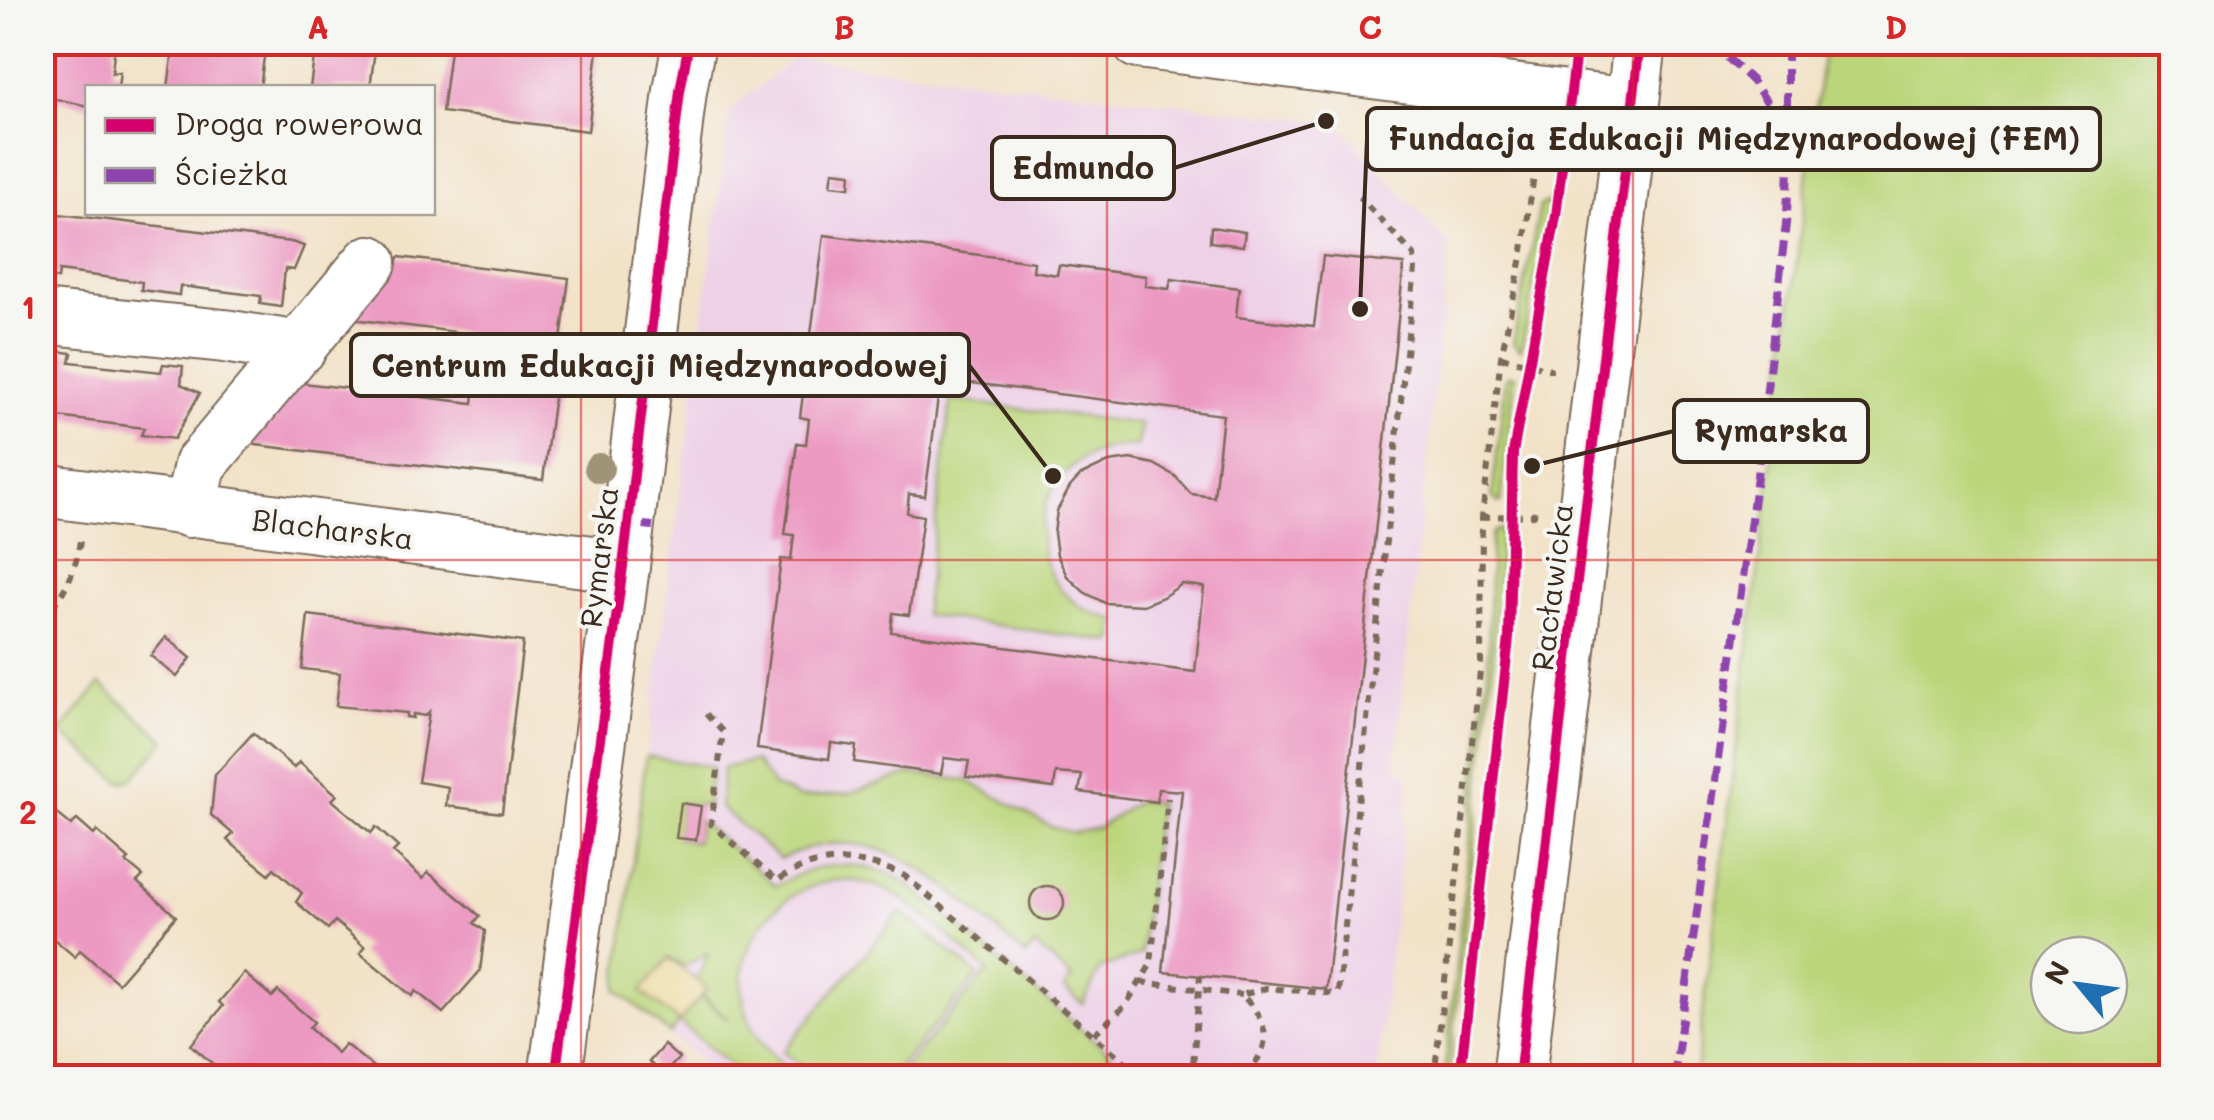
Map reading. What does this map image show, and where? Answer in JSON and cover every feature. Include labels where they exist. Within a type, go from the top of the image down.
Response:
[{"type":"street","name":"Rymarska","points":[[555,1078],[623,566],[680,91],[690,42]]},
{"type":"street","points":[[1138,42],[1630,106]]},
{"type":"street","name":"Racławicka","points":[[1518,1078],[1640,42]]},
{"type":"street","points":[[190,511],[200,465],[370,262]]},
{"type":"street","points":[[42,318],[224,336],[300,348]]},
{"type":"street","name":"Blacharska","points":[[42,490],[623,566]]},
{"type":"path","points":[[1434,1078],[1482,663],[1482,517],[1501,357],[1522,257],[1541,122]]},
{"type":"path","points":[[1139,982],[1242,995],[1266,988],[1337,994],[1338,991],[1414,269],[1414,254],[1359,197]]},
{"type":"path","points":[[1525,382],[1530,348]]},
{"type":"path","points":[[1501,357],[1550,369]]},
{"type":"path","points":[[1510,533],[1511,500]]},
{"type":"path","points":[[1482,517],[1534,515]]},
{"type":"path","points":[[42,619],[64,594],[78,550]]},
{"type":"path","points":[[706,714],[723,732],[711,824],[776,881],[796,870],[832,860],[876,863],[905,876],[1144,1078]]},
{"type":"path","points":[[1094,1034],[1125,1006],[1151,964],[1168,798]]},
{"type":"path","points":[[1192,1078],[1200,976]]},
{"type":"path","points":[[1242,995],[1261,1020],[1265,1034],[1263,1050],[1248,1078]]},
{"type":"shaded area","points":[[794,58],[1337,123],[1449,244],[1395,766],[1409,777],[1377,1077],[720,1077],[616,990],[730,110]]},
{"type":"green space","points":[[1824,43],[2171,43],[2171,1077],[1695,1077]]},
{"type":"green space","points":[[1550,202],[1521,350],[1513,343],[1540,206]]},
{"type":"green space","points":[[1509,375],[1515,376],[1501,503],[1492,496]]},
{"type":"green space","points":[[951,400],[1141,424],[1137,446],[1099,451],[1070,468],[1051,494],[1042,524],[1044,555],[1056,583],[1080,606],[1115,619],[1113,642],[924,615]]},
{"type":"green space","points":[[1501,529],[1493,667],[1449,1077],[1444,1077],[1488,667],[1491,538],[1493,532]]},
{"type":"green space","points":[[100,684],[166,740],[131,780],[121,782],[61,732]]},
{"type":"green space","points":[[646,756],[712,767],[707,805],[681,803],[677,838],[696,842],[700,821],[776,886],[807,871],[839,865],[871,868],[903,880],[1138,1077],[897,1077],[988,971],[917,909],[871,884],[843,880],[817,885],[793,896],[772,912],[756,933],[746,957],[742,984],[754,1031],[796,1077],[744,1077],[679,1022],[670,1034],[617,990]],"holes":[[[708,953],[697,981],[707,989],[702,995],[729,1020],[701,997],[678,1021],[669,958],[684,966]]]},
{"type":"green space","points":[[755,761],[773,786],[800,798],[847,794],[910,774],[966,780],[1052,827],[1073,833],[1098,828],[1138,801],[1158,803],[1141,954],[1100,969],[1083,1004],[1064,988],[1072,978],[1035,945],[1026,956],[915,865],[884,851],[851,844],[817,846],[780,859],[720,807],[723,768]]},
{"type":"green space","points":[[901,912],[978,975],[890,1077],[814,1077],[783,1051]]},
{"type":"sand","points":[[669,958],[707,989],[679,1022],[641,991]]},
{"type":"building","points":[[42,42],[115,42],[112,73],[120,72],[118,85],[85,85],[85,105],[42,96]]},
{"type":"building","points":[[174,42],[266,42],[260,85],[168,85]]},
{"type":"building","points":[[316,42],[376,42],[370,85],[310,85]]},
{"type":"building","points":[[451,42],[599,42],[588,131],[442,112]]},
{"type":"building","points":[[833,171],[851,173],[850,187],[831,185]]},
{"type":"building","points":[[42,212],[304,246],[294,270],[285,269],[281,307],[260,304],[261,296],[180,286],[179,295],[141,290],[142,282],[59,271],[58,279],[42,277]]},
{"type":"building","points":[[1211,227],[1245,232],[1243,246],[1210,242]]},
{"type":"building","points":[[824,235],[1034,262],[1033,271],[1057,275],[1059,265],[1146,276],[1145,286],[1169,289],[1171,279],[1239,288],[1236,317],[1314,326],[1323,256],[1404,264],[1326,989],[1163,972],[1182,791],[1158,789],[1157,802],[1079,792],[1082,775],[1056,773],[1054,788],[966,777],[969,761],[944,758],[941,774],[854,762],[856,746],[831,743],[829,759],[757,749],[781,559],[791,560],[794,535],[785,534],[797,443],[806,444],[809,419],[800,417]],"holes":[[[924,377],[1223,415],[1214,497],[1191,494],[1175,476],[1154,464],[1131,459],[1109,462],[1081,475],[1070,487],[1057,511],[1054,533],[1057,555],[1067,576],[1084,592],[1105,603],[1143,605],[1182,584],[1204,587],[1195,672],[891,632],[893,613],[909,615],[923,516],[907,513],[909,494],[925,496],[938,398],[922,395]]]},
{"type":"building","points":[[399,257],[569,278],[543,480],[256,445],[250,441],[295,382],[473,403],[481,335],[360,320],[355,316]]},
{"type":"building","points":[[42,349],[72,353],[70,362],[161,372],[163,364],[183,366],[181,384],[200,393],[174,439],[141,435],[144,428],[42,415]]},
{"type":"building","points":[[308,615],[523,642],[502,813],[446,806],[448,787],[418,782],[429,712],[425,716],[413,714],[413,718],[406,717],[407,713],[336,706],[340,673],[302,669]]},
{"type":"building","points":[[166,637],[191,658],[177,677],[151,656]]},
{"type":"building","points":[[253,733],[294,768],[299,762],[337,795],[332,800],[371,833],[376,827],[398,847],[393,852],[423,879],[428,872],[480,916],[474,923],[485,931],[480,971],[443,1013],[416,991],[412,996],[360,953],[365,947],[335,921],[328,929],[296,902],[302,893],[274,868],[269,874],[227,840],[233,834],[211,815],[215,775]]},
{"type":"building","points":[[42,801],[71,825],[77,820],[94,835],[97,831],[143,876],[137,882],[176,916],[118,983],[80,950],[75,957],[42,929]]},
{"type":"building","points":[[681,803],[701,806],[696,840],[676,838]]},
{"type":"building","points":[[1047,886],[1059,891],[1064,903],[1059,915],[1047,920],[1035,915],[1030,903],[1035,891]]},
{"type":"building","points":[[244,973],[272,997],[278,991],[314,1022],[309,1028],[337,1053],[345,1044],[378,1071],[373,1078],[217,1078],[209,1071],[214,1065],[191,1045]]},
{"type":"building","points":[[664,1045],[679,1058],[663,1075],[649,1062]]},
{"type":"marked path","points":[[1674,1078],[1757,476],[1787,215],[1790,144],[1787,130],[1752,81],[1711,42]]},
{"type":"marked path","points":[[1787,42],[1787,130]]},
{"type":"marked path","points":[[598,520],[653,526]]},
{"type":"cycle path","points":[[555,1078],[689,42]]},
{"type":"cycle path","points":[[1460,1078],[1509,638],[1513,453],[1556,216],[1577,42]]},
{"type":"cycle path","points":[[1519,1078],[1640,42]]},
{"type":"place","name":"Edmundo","points":[[1326,121]]},
{"type":"place","name":"Fundacja Edukacji Międzynarodowej (FEM)","points":[[1360,309]]},
{"type":"place","name":"Rymarska","points":[[1532,466]]},
{"type":"place","name":"Centrum Edukacji Międzynarodowej","points":[[1053,476]]}]
